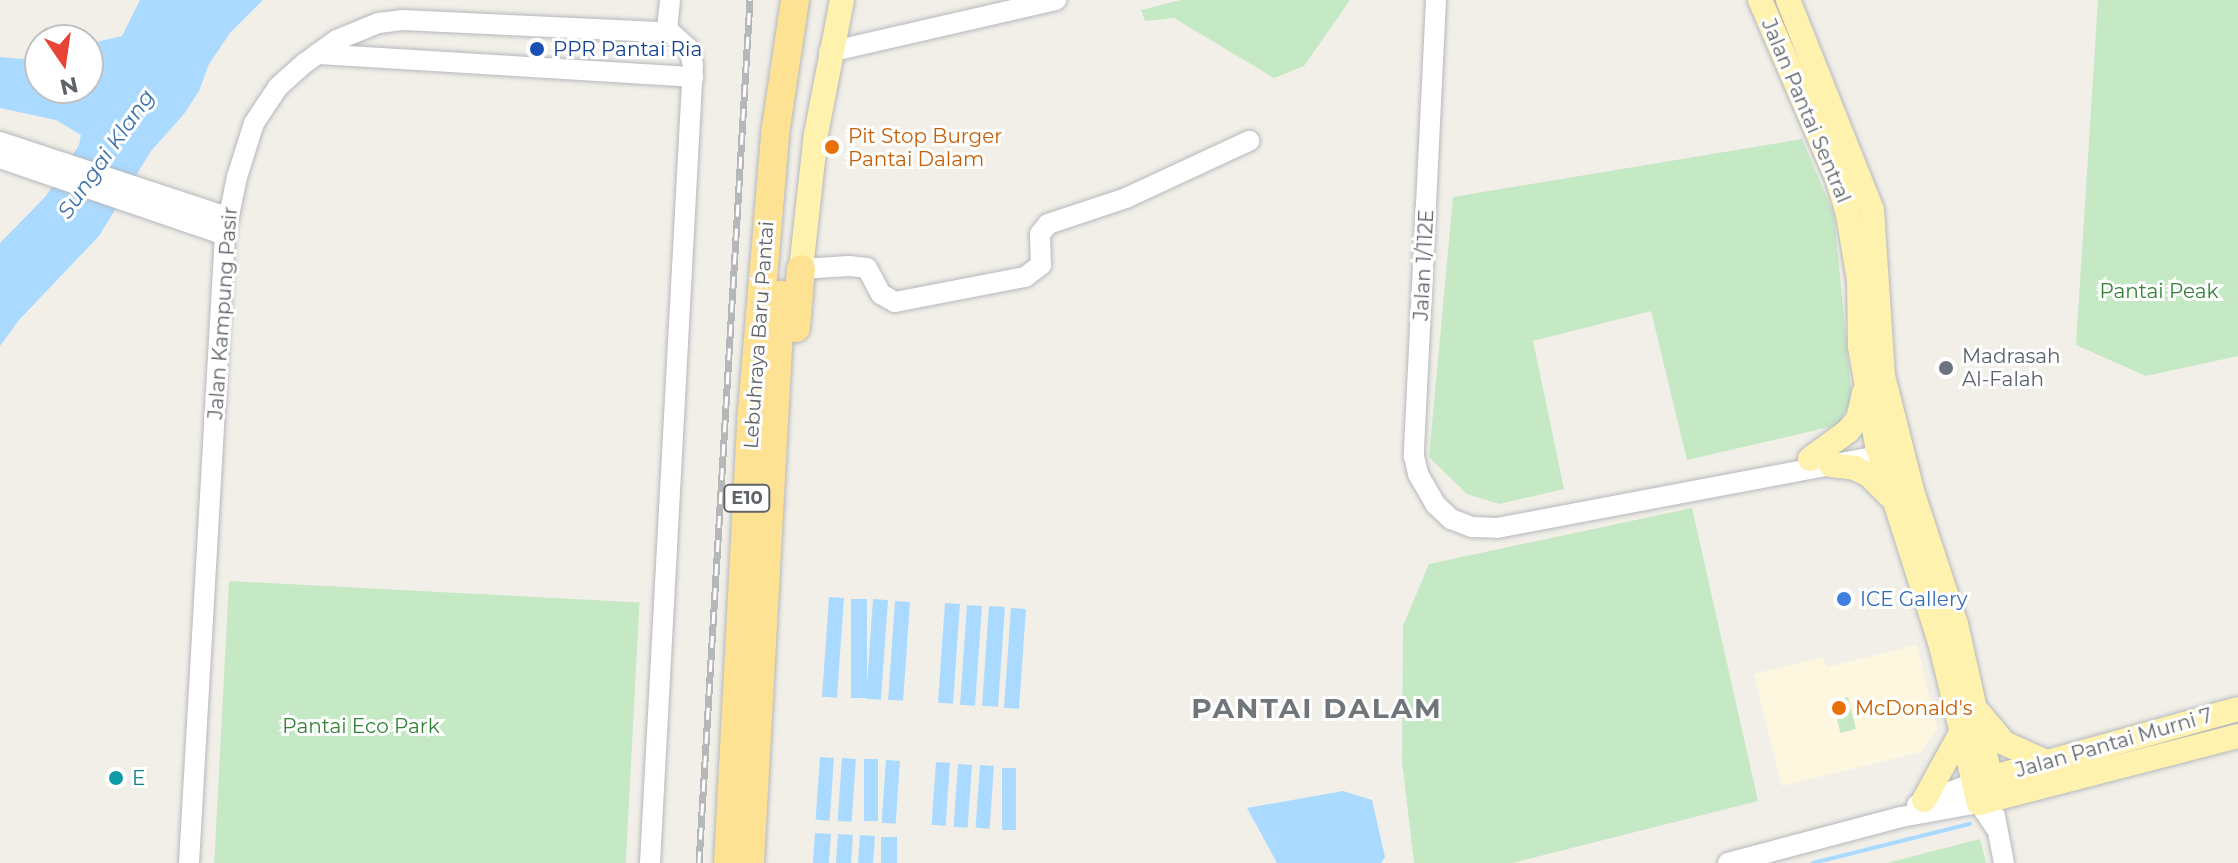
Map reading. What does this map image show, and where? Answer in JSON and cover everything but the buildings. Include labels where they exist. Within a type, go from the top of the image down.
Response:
[{"type":"highway","points":[[780,0],[787,47]]},
{"type":"highway","name":"Lebuhraya Baru Pantai","points":[[728,863],[751,422],[775,134],[795,0]]},
{"type":"highway","name":"Lebuhraya Baru Pantai","points":[[750,863],[770,478],[792,156],[813,0]]},
{"type":"highway","points":[[770,478],[786,395],[801,269]]},
{"type":"main road","points":[[801,269],[829,52],[842,0]]},
{"type":"main road","name":"Jalan Pantai Sentral","points":[[1760,0],[1785,64],[1837,178],[1860,212],[1856,247],[1865,383],[1916,505],[1956,624],[1975,707],[1984,790]]},
{"type":"main road","name":"Jalan Pantai Sentral","points":[[1788,0],[1809,53],[1860,212],[1883,376],[1896,505],[1940,642],[1961,733],[1984,790]]},
{"type":"main road","points":[[1785,64],[1809,53]]},
{"type":"main road","points":[[1865,383],[1858,419],[1821,462],[1855,468],[1869,475],[1885,487],[1896,505]]},
{"type":"main road","points":[[1975,707],[2004,743],[2046,762]]},
{"type":"main road","name":"Jalan Pantai Murni 7","points":[[1984,790],[2046,762],[2238,709]]},
{"type":"main road","points":[[1924,800],[1946,767],[1961,733]]},
{"type":"main road","name":"Jalan Pantai Murni 7","points":[[1984,790],[2238,736]]},
{"type":"street","points":[[650,863],[693,77],[689,49],[667,29],[670,0]]},
{"type":"street","points":[[829,52],[1056,0]]},
{"type":"street","name":"Jalan 1/112E","points":[[1436,0],[1414,456],[1426,490],[1451,519],[1472,527],[1497,528],[1701,487],[1718,478],[1821,462]]},
{"type":"street","name":"Jalan Kampung Pasir","points":[[189,863],[226,226],[254,123],[278,87],[317,54],[353,31],[402,20],[659,32],[667,29]]},
{"type":"street","points":[[317,54],[693,77]]},
{"type":"street","points":[[801,269],[867,268],[881,294],[895,302],[1025,277],[1039,269],[1043,262],[1040,234],[1048,224],[1126,198],[1249,141]]},
{"type":"street","points":[[0,142],[226,226]]},
{"type":"street","points":[[0,158],[178,209]]},
{"type":"street","points":[[1821,462],[1890,448]]},
{"type":"street","points":[[1901,817],[1924,800],[1984,790]]},
{"type":"street","points":[[1728,863],[1901,817],[1984,790]]},
{"type":"street","points":[[1984,790],[2004,863]]},
{"type":"shaded area","points":[[1917,645],[1937,729],[1921,752],[1782,786],[1754,674],[1823,657],[1827,667]]},
{"type":"green space","points":[[1181,0],[1350,0],[1304,66],[1274,78],[1174,18],[1145,21],[1141,10]]},
{"type":"green space","name":"Pantai Peak","points":[[2098,0],[2238,0],[2238,356],[2146,376],[2076,345]]},
{"type":"green space","points":[[1802,139],[1834,215],[1852,399],[1838,425],[1687,460],[1651,311],[1533,341],[1564,489],[1499,504],[1467,494],[1429,457],[1453,197]]},
{"type":"green space","points":[[1692,508],[1758,801],[1512,863],[1414,863],[1402,761],[1403,626],[1429,564]]},
{"type":"green space","name":"Pantai Eco Park","points":[[229,581],[639,603],[626,863],[214,863]]},
{"type":"green space","points":[[1848,697],[1856,729],[1840,733],[1832,701]]},
{"type":"green space","points":[[1980,839],[1986,863],[1887,863]]},
{"type":"water","name":"Sungai Klang","points":[[140,0],[263,0],[230,33],[209,64],[199,91],[184,114],[151,151],[99,236],[19,320],[0,346],[0,243],[46,196],[79,145],[81,135],[56,120],[0,108],[0,57],[24,59],[24,104],[104,104],[104,40],[122,36]]},
{"type":"water","points":[[829,597],[844,598],[837,698],[822,697]]},
{"type":"water","points":[[851,599],[867,599],[867,698],[851,698]]},
{"type":"water","points":[[873,599],[888,600],[881,700],[866,699]]},
{"type":"water","points":[[895,601],[910,602],[903,701],[888,700]]},
{"type":"water","points":[[945,603],[960,604],[953,704],[938,703]]},
{"type":"water","points":[[967,605],[982,606],[975,706],[960,705]]},
{"type":"water","points":[[989,606],[1005,607],[998,707],[982,706]]},
{"type":"water","points":[[1011,608],[1026,609],[1019,709],[1004,708]]},
{"type":"water","points":[[820,757],[834,758],[830,821],[816,820]]},
{"type":"water","points":[[842,758],[856,759],[852,822],[838,821]]},
{"type":"water","points":[[864,759],[878,759],[878,821],[864,821]]},
{"type":"water","points":[[886,760],[900,761],[896,824],[882,823]]},
{"type":"water","points":[[936,762],[950,763],[946,826],[932,825]]},
{"type":"water","points":[[958,764],[972,765],[968,828],[954,827]]},
{"type":"water","points":[[980,765],[994,766],[990,829],[976,828]]},
{"type":"water","points":[[1002,768],[1016,768],[1016,830],[1002,830]]},
{"type":"water","points":[[1343,791],[1372,800],[1385,857],[1381,863],[1277,863],[1247,808]]},
{"type":"water","points":[[815,833],[831,834],[829,863],[813,863]]},
{"type":"water","points":[[838,834],[853,835],[851,863],[836,863]]},
{"type":"water","points":[[860,835],[875,836],[873,863],[858,863]]},
{"type":"water","points":[[881,837],[897,837],[897,863],[881,863]]},
{"type":"waterway","points":[[1813,863],[1970,824]]},
{"type":"railway","points":[[699,863],[750,0]]},
{"type":"place","name":"PPR Pantai Ria","points":[[537,49]]},
{"type":"place","name":"Pit Stop Burger Pantai Dalam","points":[[832,147]]},
{"type":"place","name":"Madrasah Al-Falah","points":[[1946,368]]},
{"type":"place","name":"ICE Gallery","points":[[1844,599]]},
{"type":"place","name":"McDonald's","points":[[1839,708]]},
{"type":"place","name":"E","points":[[116,778]]},
{"type":"district","name":"PANTAI DALAM","points":[[1317,708]]}]
